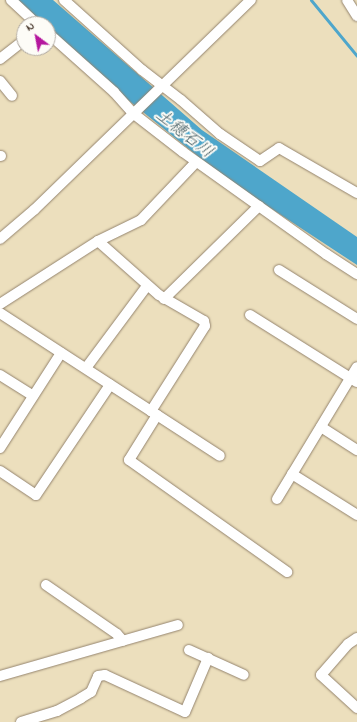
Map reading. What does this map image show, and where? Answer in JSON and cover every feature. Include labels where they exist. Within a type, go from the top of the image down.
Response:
[{"type":"street","points":[[11,0],[29,16]]},
{"type":"street","points":[[64,0],[161,88],[220,134],[260,161],[279,148],[357,193]]},
{"type":"street","points":[[0,239],[34,210],[251,0]]},
{"type":"street","points":[[347,0],[357,16]]},
{"type":"street","points":[[56,41],[114,92],[135,113],[196,162],[357,274]]},
{"type":"street","points":[[0,59],[16,46]]},
{"type":"street","points":[[0,81],[12,96]]},
{"type":"street","points":[[0,304],[98,240],[141,220],[196,162]]},
{"type":"street","points":[[164,299],[259,206]]},
{"type":"street","points":[[98,240],[147,286],[164,299],[204,321],[205,326],[154,413],[129,460],[287,572]]},
{"type":"street","points":[[279,270],[357,319]]},
{"type":"street","points":[[86,368],[147,286]]},
{"type":"street","points":[[0,313],[220,456]]},
{"type":"street","points":[[250,315],[354,380]]},
{"type":"street","points":[[0,448],[61,353]]},
{"type":"street","points":[[277,499],[321,427],[354,380],[357,367]]},
{"type":"street","points":[[0,375],[33,396]]},
{"type":"street","points":[[0,471],[36,495],[110,385]]},
{"type":"street","points":[[321,427],[357,450]]},
{"type":"street","points":[[292,474],[357,515]]},
{"type":"street","points":[[46,585],[116,634],[123,641]]},
{"type":"street","points":[[0,676],[178,626]]},
{"type":"street","points":[[357,638],[348,644],[321,675],[357,708]]},
{"type":"street","points":[[189,650],[244,675]]},
{"type":"street","points":[[21,722],[57,711],[86,695],[91,692],[98,676],[105,676],[185,712],[208,658]]},
{"type":"water","name":"土穂石川","points":[[18,0],[53,0],[202,130],[357,237],[357,265],[249,194],[200,158],[128,100],[56,35],[56,16],[35,16]]},
{"type":"waterway","points":[[311,0],[357,56]]}]
